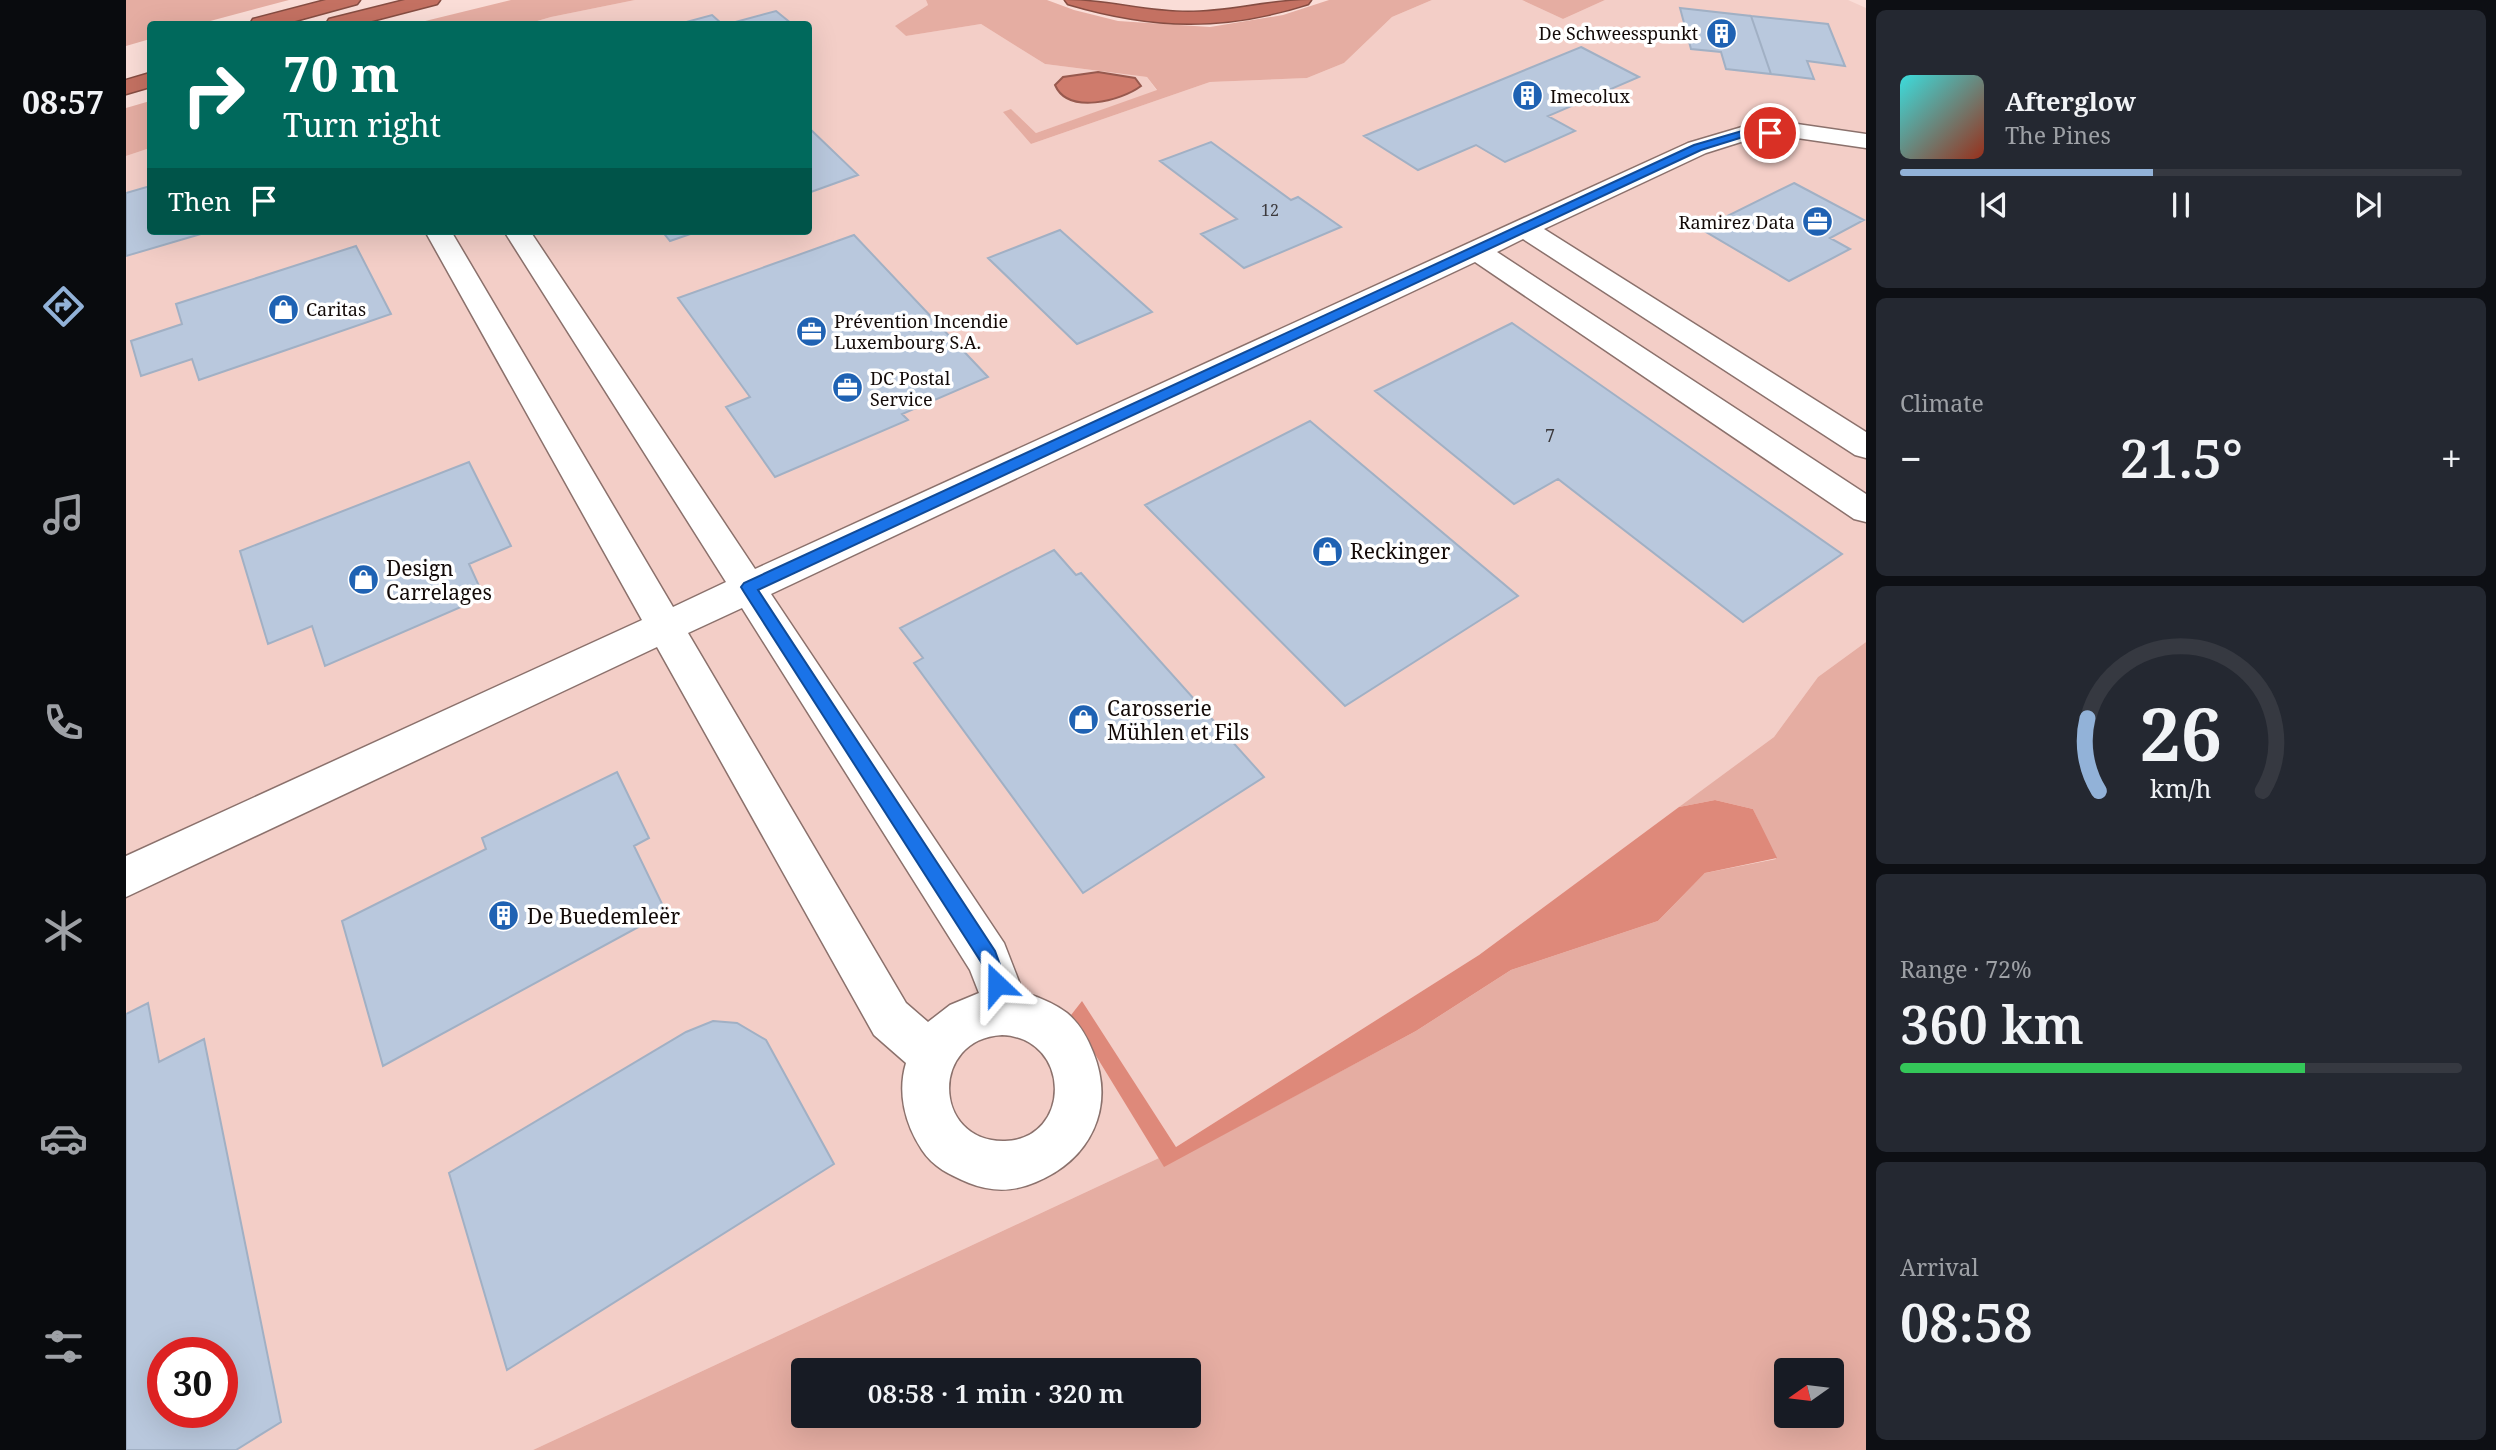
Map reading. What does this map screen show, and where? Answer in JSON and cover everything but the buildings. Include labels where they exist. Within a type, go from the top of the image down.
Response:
[{"type":"highway","points":[[272,21],[350,0]]},
{"type":"highway","points":[[349,21],[430,0]]},
{"type":"highway","points":[[1074,0],[1109,11],[1170,19],[1215,18],[1267,12],[1301,0]]},
{"type":"highway","points":[[1111,0],[1161,8],[1207,9],[1259,4],[1271,0]]},
{"type":"highway","points":[[126,87],[147,80]]},
{"type":"street","points":[[126,877],[1697,148],[1742,134],[1797,131],[1866,141]]},
{"type":"street","points":[[1524,228],[1866,447]]},
{"type":"street","points":[[440,235],[890,1019],[933,1056]]},
{"type":"street","points":[[520,235],[988,958],[1007,1009]]},
{"type":"street","points":[[1476,250],[1866,510]]},
{"type":"street","points":[[1007,1009],[1030,1015],[1051,1028],[1067,1048],[1076,1073],[1077,1099],[1069,1125],[1054,1147],[1033,1162],[1007,1168],[981,1165],[958,1153],[948,1143],[939,1133],[929,1108],[926,1082],[933,1056],[946,1036],[963,1020],[984,1012],[1007,1009]]},
{"type":"shaded area","points":[[126,0],[289,0],[210,21],[147,21],[147,40],[126,46]]},
{"type":"shaded area","points":[[511,0],[635,0],[537,21],[425,21]]},
{"type":"shaded area","points":[[635,0],[926,0],[928,5],[896,26],[906,36],[981,24],[1045,64],[1147,77],[1157,91],[1036,133],[1011,109],[1031,144],[1210,82],[1307,78],[1344,63],[1392,17],[1432,0],[1522,0],[1563,19],[1605,0],[1848,0],[1866,8],[1866,642],[1818,677],[1774,737],[1479,955],[1176,1147],[1082,1002],[1071,1015],[1159,1158],[533,1450],[126,1450],[126,156],[147,149],[147,235],[812,235],[812,21],[537,21]]},
{"type":"shaded area","points":[[926,0],[1047,0],[1118,21],[1210,27],[1283,15],[1329,0],[1432,0],[1392,17],[1344,63],[1307,78],[1210,82],[1031,144],[1003,112],[1011,109],[1036,133],[1157,90],[1147,77],[1045,64],[981,24],[906,36],[895,26],[928,5]]},
{"type":"shaded area","points":[[1522,0],[1605,0],[1563,19]]},
{"type":"shaded area","points":[[1098,72],[1135,78],[1141,86],[1108,100],[1083,102],[1071,100],[1055,85],[1063,77]]},
{"type":"shaded area","points":[[147,102],[147,149],[126,156],[126,108]]},
{"type":"shaded area","points":[[1866,642],[1866,1450],[533,1450],[1159,1158],[1164,1166],[1416,1031],[1511,970],[1658,921],[1705,873],[1776,859],[1753,809],[1715,800],[1679,807],[1774,737],[1818,677]]},
{"type":"shaded area","points":[[1715,800],[1753,809],[1777,858],[1705,873],[1658,921],[1511,970],[1416,1031],[1164,1167],[1071,1015],[1082,1001],[1176,1147],[1479,955],[1679,807]]},
{"type":"place","name":"De Schweesspunkt","points":[[1721,33]]},
{"type":"place","name":"Imecolux","points":[[1527,96]]},
{"type":"place","name":"Ramirez Data","points":[[1818,222]]},
{"type":"place","name":"Caritas","points":[[283,309]]},
{"type":"place","name":"Prévention Incendie Luxembourg S.A.","points":[[811,331]]},
{"type":"place","name":"DC Postal Service","points":[[847,388]]},
{"type":"place","name":"Reckinger","points":[[1327,551]]},
{"type":"place","name":"Design Carrelages","points":[[363,580]]},
{"type":"place","name":"Carosserie Mühlen et Fils","points":[[1084,720]]},
{"type":"place","name":"De Buedemleër","points":[[504,916]]},
{"type":"route","points":[[997,984],[988,958],[749,587],[1697,148],[1742,134],[1770,133]]}]
